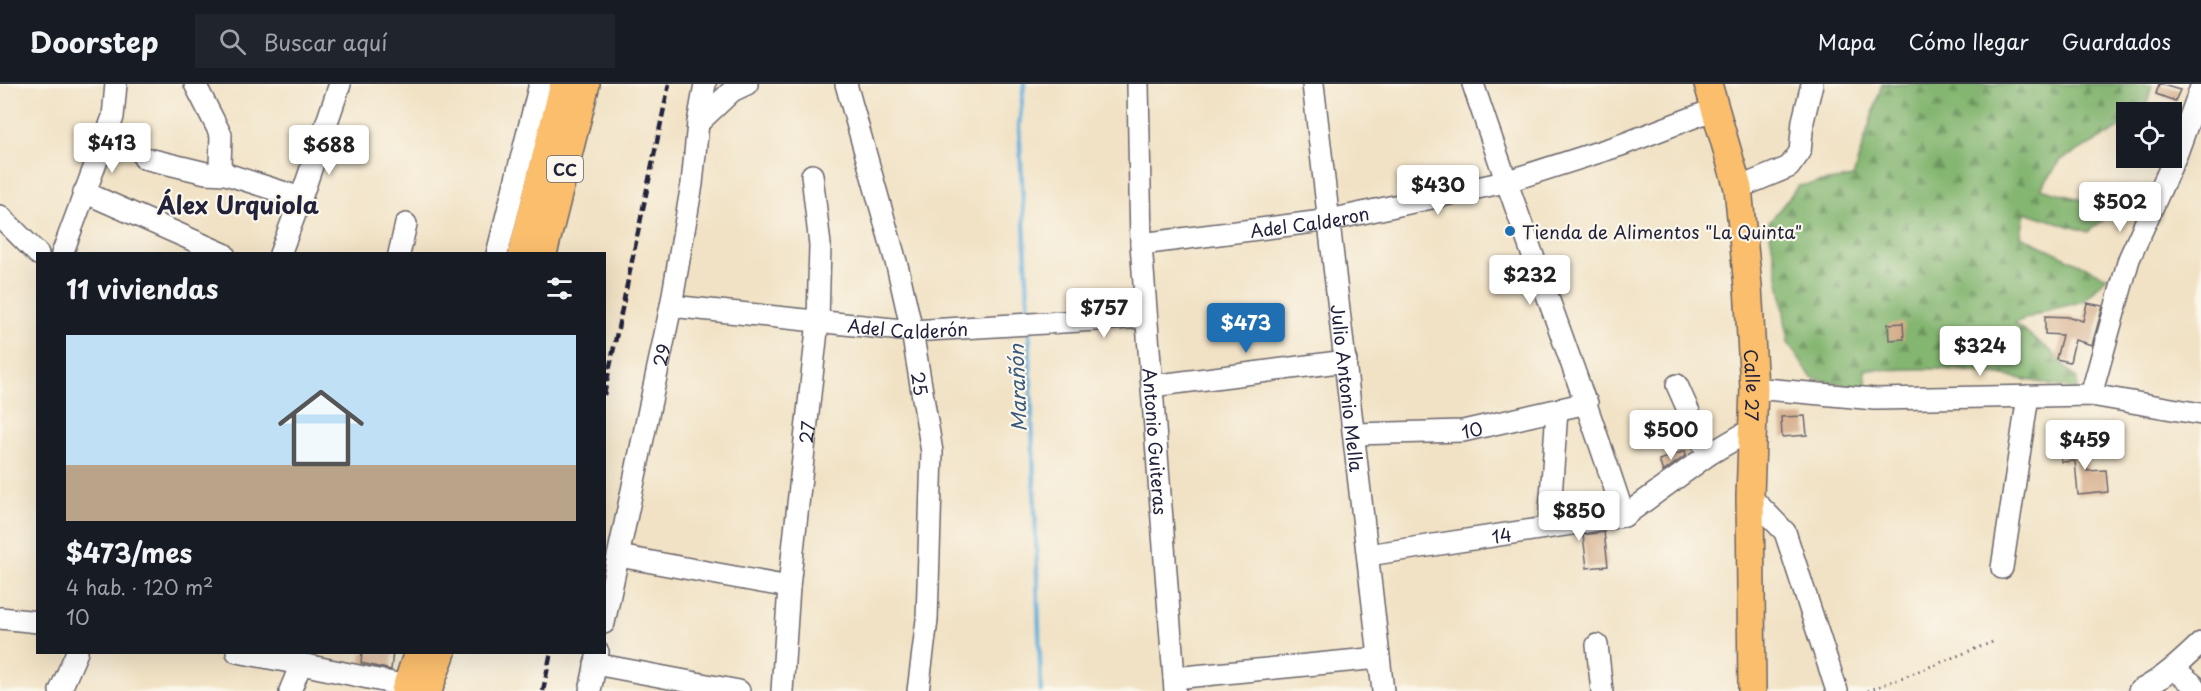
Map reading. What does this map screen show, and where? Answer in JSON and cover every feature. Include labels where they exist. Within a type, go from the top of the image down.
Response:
[{"type":"main road","name":"CC","points":[[522,252],[564,84]]},
{"type":"main road","name":"CC","points":[[544,252],[586,84]]},
{"type":"main road","name":"Calle 27","points":[[1712,97],[1738,188],[1748,286],[1754,388],[1750,496],[1752,691]]},
{"type":"main road","points":[[414,689],[418,654]]},
{"type":"main road","points":[[414,689],[440,654]]},
{"type":"street","points":[[63,252],[113,117],[116,84]]},
{"type":"street","points":[[195,84],[221,135],[220,166],[226,174]]},
{"type":"street","points":[[281,252],[302,198],[340,84]]},
{"type":"street","points":[[498,252],[540,84]]},
{"type":"street","name":"29","points":[[606,613],[671,306],[692,184],[698,123],[705,84]]},
{"type":"street","points":[[698,123],[732,91],[747,84]]},
{"type":"street","name":"25","points":[[846,84],[898,269],[912,331],[932,452],[927,620],[918,691]]},
{"type":"street","name":"Antonio Guiteras","points":[[1138,84],[1141,244],[1175,684]]},
{"type":"street","name":"Julio Antonio Mella","points":[[1313,84],[1383,691]]},
{"type":"street","points":[[1473,84],[1505,182],[1587,403],[1624,516]]},
{"type":"street","points":[[1738,188],[1789,167],[1800,152],[1803,121],[1812,84]]},
{"type":"street","points":[[2091,395],[2129,259],[2195,124],[2201,87]]},
{"type":"street","name":"Adel Calderon","points":[[1141,244],[1330,220],[1505,182],[1621,145],[1712,97]]},
{"type":"street","points":[[144,158],[206,173],[226,174],[302,198]]},
{"type":"street","name":"27","points":[[782,691],[789,586],[818,321],[820,245],[812,175]]},
{"type":"street","points":[[84,192],[219,252]]},
{"type":"street","points":[[0,216],[36,252]]},
{"type":"street","points":[[399,252],[406,224]]},
{"type":"street","name":"Adel Calderón","points":[[671,306],[912,331],[1146,317]]},
{"type":"street","points":[[1152,386],[1346,361]]},
{"type":"street","points":[[1677,385],[1708,455]]},
{"type":"street","points":[[1754,388],[1875,399],[2091,395],[2201,414]]},
{"type":"street","points":[[2002,568],[2028,396]]},
{"type":"street","name":"10","points":[[1354,434],[1463,431],[1587,403]]},
{"type":"street","points":[[1549,526],[1557,410]]},
{"type":"street","name":"14","points":[[1368,555],[1624,516],[1708,455],[1752,429]]},
{"type":"street","points":[[1750,496],[1785,532],[1837,691]]},
{"type":"street","points":[[619,556],[789,586]]},
{"type":"street","points":[[0,618],[36,622]]},
{"type":"street","points":[[2139,691],[2174,669],[2201,643]]},
{"type":"street","points":[[1596,645],[1602,691]]},
{"type":"street","points":[[60,691],[76,654]]},
{"type":"street","points":[[248,654],[414,689]]},
{"type":"street","points":[[590,691],[597,658],[740,691]]},
{"type":"street","points":[[1175,684],[1379,658]]},
{"type":"street","points":[[291,691],[302,664]]},
{"type":"street","points":[[2174,669],[2198,691]]},
{"type":"path","points":[[1868,691],[1995,641]]},
{"type":"green space","points":[[1882,84],[2152,84],[2148,102],[2116,102],[2116,130],[2061,160],[2041,188],[2086,201],[2103,220],[2088,232],[2025,212],[2021,236],[2107,277],[2084,301],[2049,310],[2014,323],[2051,351],[2077,379],[2077,390],[1957,370],[1865,369],[1867,389],[1812,378],[1788,343],[1768,224],[1798,186],[1853,177]]},
{"type":"building","points":[[2159,84],[2180,90],[2175,101],[2156,94]]},
{"type":"building","points":[[2087,303],[2103,306],[2092,345],[2075,340],[2070,362],[2056,359],[2062,335],[2045,334],[2045,316],[2070,317],[2083,321]]},
{"type":"building","points":[[1903,323],[1904,339],[1889,340],[1888,324]]},
{"type":"building","points":[[2001,347],[2015,347],[2015,360],[2001,360]]},
{"type":"building","points":[[1805,416],[1807,435],[1782,437],[1781,417]]},
{"type":"building","points":[[2086,445],[2087,471],[2106,470],[2108,492],[2078,495],[2075,461],[2061,462],[2060,446]]},
{"type":"building","points":[[1685,451],[1686,455],[1663,472],[1659,460]]},
{"type":"building","points":[[1604,532],[1608,566],[1587,568],[1583,535]]},
{"type":"building","points":[[362,654],[393,654],[391,670],[361,663]]},
{"type":"waterway","name":"Marañón","points":[[1024,84],[1019,126],[1029,318]]},
{"type":"waterway","name":"Marañón","points":[[1029,329],[1041,691]]},
{"type":"railway","points":[[606,385],[669,84]]},
{"type":"railway","points":[[543,691],[551,654]]},
{"type":"place","name":"Tienda de Alimentos \"La Quinta\"","points":[[1510,231]]},
{"type":"district","name":"Álex Urquiola","points":[[238,204]]}]
